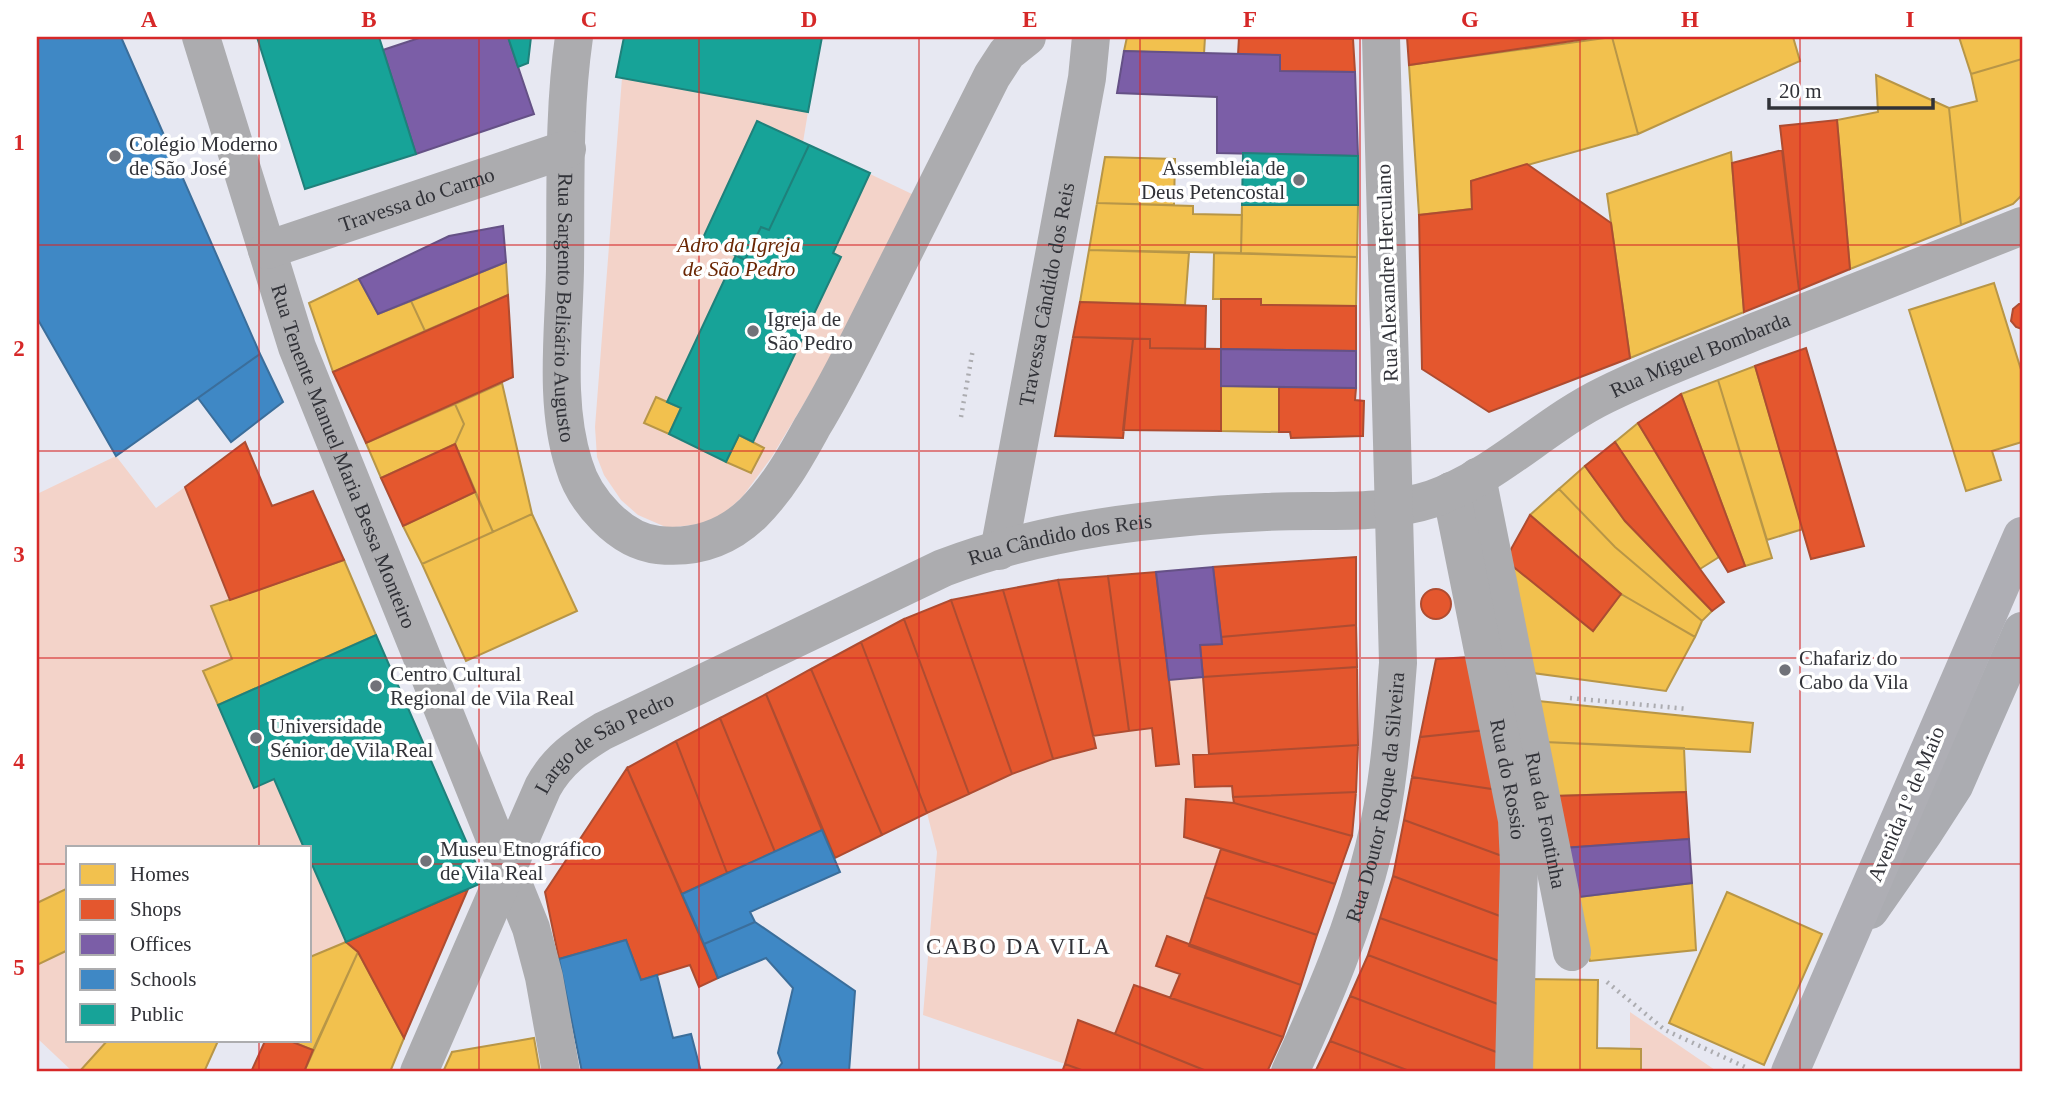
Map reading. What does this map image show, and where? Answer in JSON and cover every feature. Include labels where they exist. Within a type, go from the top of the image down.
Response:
[{"type":"main road","name":"Avenida 1º de Maio","points":[[1790,1072],[2022,536]]},
{"type":"main road","points":[[1846,943],[1954,786],[2022,631]]},
{"type":"street","name":"Rua Tenente Manuel Maria Bessa Monteiro","points":[[201,37],[297,347],[524,908],[540,961],[561,1072]]},
{"type":"street","name":"Rua Sargento Belisário Augusto","points":[[574,37],[567,149],[563,378],[569,447],[575,469],[586,490],[600,510],[615,524],[632,536],[651,544],[691,546],[715,539],[752,514],[783,478],[847,364],[992,76],[1007,53],[1027,37]]},
{"type":"street","name":"Travessa Cândido dos Reis","points":[[999,551],[1087,78],[1091,37]]},
{"type":"street","name":"Rua Alexandre Herculano","points":[[1381,37],[1394,509]]},
{"type":"street","name":"Travessa do Carmo","points":[[267,250],[567,149]]},
{"type":"street","name":"Rua Miguel Bombarda","points":[[1394,509],[1432,499],[1464,484],[1603,395],[2022,226]]},
{"type":"street","name":"Rua da Fontinha","points":[[1464,484],[1572,952]]},
{"type":"street","name":"Rua do Rossio","points":[[1464,484],[1517,820],[1519,863],[1514,1072]]},
{"type":"street","name":"Rua Cândido dos Reis","points":[[750,660],[943,568],[999,551],[1108,527],[1181,517],[1307,509],[1394,509]]},
{"type":"street","name":"Rua Doutor Roque da Silveira","points":[[1290,1072],[1325,993],[1354,915],[1375,847],[1384,800],[1398,663],[1394,509]]},
{"type":"street","name":"Largo de São Pedro","points":[[419,1072],[548,777],[571,752],[603,731],[750,660]]},
{"type":"path","points":[[961,417],[973,349]]},
{"type":"path","points":[[1558,697],[1688,709]]},
{"type":"path","points":[[1572,952],[1665,1030],[1747,1068],[1746,1072]]},
{"type":"green space","name":"Adro da Igreja de São Pedro","points":[[622,78],[808,112],[803,142],[914,195],[856,317],[771,458],[743,496],[715,522],[668,528],[638,515],[621,500],[604,475],[597,457],[595,427]]},
{"type":"green space","points":[[116,456],[156,508],[185,487],[230,600],[232,659],[204,671],[253,788],[274,779],[303,846],[66,846],[66,1042],[106,1042],[79,1072],[73,1072],[37,1038],[37,494]]},
{"type":"green space","points":[[1203,677],[1209,754],[1193,755],[1195,787],[1232,786],[1234,803],[1186,800],[1184,837],[1221,849],[1189,946],[1157,966],[1180,974],[1170,998],[1134,985],[1115,1034],[1078,1020],[1065,1064],[923,1015],[937,852],[927,813],[1093,736],[1152,728],[1156,766],[1179,764],[1169,680]]},
{"type":"green space","points":[[312,865],[346,942],[312,956]]},
{"type":"green space","points":[[1630,1012],[1718,1072],[1641,1072],[1641,1049],[1630,1048]]},
{"type":"building: Homes","points":[[1127,37],[1205,37],[1204,54],[1124,51]]},
{"type":"building: Homes","points":[[1254,37],[1353,37],[1353,39]]},
{"type":"building: Homes","points":[[1612,37],[1638,134],[1471,181],[1472,209],[1419,215],[1409,65]]},
{"type":"building: Homes","points":[[1612,37],[1793,37],[1800,61],[1638,134]]},
{"type":"building: Homes","points":[[1959,37],[2022,37],[2022,59],[1971,74]]},
{"type":"building: Homes","points":[[2022,59],[2022,195],[2013,204],[1961,225],[1949,108],[1977,101],[1971,74]]},
{"type":"building: Homes","points":[[1876,75],[1949,108],[1961,225],[1850,269],[1837,120],[1878,112]]},
{"type":"building: Homes","points":[[1731,152],[1744,312],[1630,358],[1607,194]]},
{"type":"building: Homes","points":[[1105,157],[1175,159],[1174,205],[1097,203]]},
{"type":"building: Homes","points":[[1097,203],[1193,206],[1193,214],[1242,215],[1241,253],[1089,250]]},
{"type":"building: Homes","points":[[1242,205],[1358,205],[1357,257],[1241,253]]},
{"type":"building: Homes","points":[[1089,250],[1189,253],[1185,305],[1080,302]]},
{"type":"building: Homes","points":[[1214,253],[1357,257],[1356,306],[1261,305],[1261,299],[1213,299]]},
{"type":"building: Homes","points":[[506,262],[508,295],[425,331],[411,301]]},
{"type":"building: Homes","points":[[359,279],[378,314],[411,301],[425,331],[333,372],[309,303]]},
{"type":"building: Homes","points":[[1994,283],[2022,373],[2022,442],[1992,451],[2001,480],[1966,491],[1909,310]]},
{"type":"building: Homes","points":[[1755,366],[1803,529],[1767,540],[1718,380]]},
{"type":"building: Homes","points":[[1718,380],[1772,558],[1745,566],[1681,394]]},
{"type":"building: Homes","points":[[502,383],[532,514],[493,532],[455,444],[464,424],[455,404]]},
{"type":"building: Homes","points":[[1221,386],[1279,387],[1279,432],[1221,431]]},
{"type":"building: Homes","points":[[656,397],[681,408],[669,434],[644,423]]},
{"type":"building: Homes","points":[[455,404],[464,424],[455,444],[381,478],[366,443]]},
{"type":"building: Homes","points":[[1638,423],[1719,557],[1700,569],[1615,442]]},
{"type":"building: Homes","points":[[739,435],[764,448],[751,473],[726,462]]},
{"type":"building: Homes","points":[[1585,466],[1625,521],[1712,611],[1702,621],[1615,547],[1559,489]]},
{"type":"building: Homes","points":[[1559,489],[1615,547],[1702,621],[1695,637],[1621,594],[1530,515]]},
{"type":"building: Homes","points":[[475,492],[493,532],[422,564],[403,526]]},
{"type":"building: Homes","points":[[532,514],[577,611],[466,661],[422,564]]},
{"type":"building: Homes","points":[[344,560],[376,635],[218,705],[203,671],[232,659],[211,606]]},
{"type":"building: Homes","points":[[1505,560],[1593,631],[1621,594],[1695,637],[1666,691],[1533,673]]},
{"type":"building: Homes","points":[[1538,701],[1753,723],[1750,752],[1545,742]]},
{"type":"building: Homes","points":[[1545,742],[1684,748],[1686,792],[1554,796]]},
{"type":"building: Homes","points":[[1692,883],[1696,950],[1590,961],[1571,898]]},
{"type":"building: Homes","points":[[66,889],[66,951],[37,965],[37,903]]},
{"type":"building: Homes","points":[[1727,892],[1822,934],[1764,1065],[1669,1023]]},
{"type":"building: Homes","points":[[346,942],[358,952],[313,1050],[293,1042],[312,1042],[312,956]]},
{"type":"building: Homes","points":[[358,952],[404,1038],[390,1072],[304,1072]]},
{"type":"building: Homes","points":[[1526,979],[1598,980],[1597,1048],[1641,1049],[1641,1072],[1525,1072]]},
{"type":"building: Homes","points":[[534,1038],[540,1072],[443,1072],[452,1052]]},
{"type":"building: Homes","points":[[106,1042],[218,1042],[204,1072],[79,1072]]},
{"type":"building: Shops","points":[[1239,37],[1353,39],[1355,72],[1280,71],[1280,55],[1238,55]]},
{"type":"building: Shops","points":[[1407,37],[1593,37],[1593,38],[1409,65]]},
{"type":"building: Shops","points":[[1837,120],[1850,269],[1799,290],[1780,126]]},
{"type":"building: Shops","points":[[1782,150],[1799,290],[1744,312],[1732,163]]},
{"type":"building: Shops","points":[[1527,164],[1611,223],[1630,358],[1489,412],[1422,369],[1419,215],[1472,209],[1471,181]]},
{"type":"building: Shops","points":[[508,295],[513,377],[366,443],[333,372]]},
{"type":"building: Shops","points":[[1221,299],[1261,299],[1261,305],[1356,306],[1356,351],[1221,349]]},
{"type":"building: Shops","points":[[1080,302],[1206,306],[1205,349],[1150,348],[1150,339],[1073,337]]},
{"type":"building: Shops","points":[[2022,304],[2022,329],[2011,321],[2013,309]]},
{"type":"building: Shops","points":[[1073,337],[1133,339],[1123,438],[1055,436]]},
{"type":"building: Shops","points":[[1133,339],[1150,339],[1150,348],[1221,349],[1221,431],[1123,430]]},
{"type":"building: Shops","points":[[1806,348],[1864,546],[1811,559],[1755,366]]},
{"type":"building: Shops","points":[[1279,387],[1356,388],[1355,400],[1364,401],[1363,436],[1291,438],[1290,432],[1279,432]]},
{"type":"building: Shops","points":[[1681,394],[1745,566],[1728,572],[1638,423]]},
{"type":"building: Shops","points":[[245,442],[272,506],[313,491],[344,560],[230,600],[185,487]]},
{"type":"building: Shops","points":[[1615,442],[1724,602],[1712,611],[1625,521],[1585,466]]},
{"type":"building: Shops","points":[[455,444],[475,492],[403,526],[381,478]]},
{"type":"building: Shops","points":[[1530,515],[1621,594],[1593,631],[1505,560]]},
{"type":"building: Shops","points":[[1356,557],[1356,625],[1221,637],[1213,567]]},
{"type":"building: Shops","points":[[1156,572],[1179,764],[1156,766],[1152,728],[1129,731],[1108,576]]},
{"type":"building: Shops","points":[[1108,576],[1129,731],[1093,736],[1058,580]]},
{"type":"building: Shops","points":[[1058,580],[1096,748],[1053,759],[1003,590]]},
{"type":"building: Shops","points":[[1436,589],[1447,593],[1451,604],[1447,615],[1436,619],[1425,615],[1421,604],[1425,593]]},
{"type":"building: Shops","points":[[1003,590],[1053,759],[1012,774],[951,600]]},
{"type":"building: Shops","points":[[951,600],[1012,774],[969,794],[904,619]]},
{"type":"building: Shops","points":[[904,619],[969,794],[927,813],[861,642]]},
{"type":"building: Shops","points":[[1356,625],[1357,667],[1203,677],[1200,645],[1222,644],[1221,637]]},
{"type":"building: Shops","points":[[861,642],[927,813],[882,835],[811,669]]},
{"type":"building: Shops","points":[[1471,657],[1486,730],[1420,737],[1436,659]]},
{"type":"building: Shops","points":[[1357,667],[1358,745],[1209,754],[1203,677]]},
{"type":"building: Shops","points":[[811,669],[882,835],[835,858],[766,694]]},
{"type":"building: Shops","points":[[766,694],[822,830],[775,852],[720,718]]},
{"type":"building: Shops","points":[[720,718],[775,852],[727,873],[676,741]]},
{"type":"building: Shops","points":[[1486,730],[1498,790],[1412,777],[1420,737]]},
{"type":"building: Shops","points":[[676,741],[727,873],[682,894],[627,768]]},
{"type":"building: Shops","points":[[1358,745],[1356,792],[1233,797],[1232,786],[1195,787],[1193,755]]},
{"type":"building: Shops","points":[[627,768],[718,978],[699,987],[690,965],[641,980],[626,940],[559,959],[545,892]]},
{"type":"building: Shops","points":[[1412,777],[1498,790],[1513,860],[1404,820]]},
{"type":"building: Shops","points":[[1356,792],[1352,836],[1234,803],[1233,797]]},
{"type":"building: Shops","points":[[1686,792],[1689,839],[1563,848],[1554,796]]},
{"type":"building: Shops","points":[[1186,799],[1234,803],[1352,836],[1335,884],[1184,837]]},
{"type":"building: Shops","points":[[1404,820],[1513,860],[1508,919],[1393,876]]},
{"type":"building: Shops","points":[[1221,849],[1335,884],[1317,935],[1205,897]]},
{"type":"building: Shops","points":[[1393,876],[1508,919],[1505,963],[1380,918]]},
{"type":"building: Shops","points":[[468,889],[404,1038],[358,952],[346,942]]},
{"type":"building: Shops","points":[[1205,897],[1317,935],[1301,985],[1189,946]]},
{"type":"building: Shops","points":[[1380,918],[1505,963],[1503,1006],[1368,955]]},
{"type":"building: Shops","points":[[1167,936],[1301,985],[1283,1037],[1170,998],[1180,974],[1156,966]]},
{"type":"building: Shops","points":[[1368,955],[1503,1006],[1499,1053],[1350,996]]},
{"type":"building: Shops","points":[[1134,985],[1283,1037],[1267,1072],[1209,1072],[1115,1034]]},
{"type":"building: Shops","points":[[1350,996],[1499,1053],[1498,1072],[1412,1072],[1330,1041]]},
{"type":"building: Shops","points":[[1078,1020],[1209,1072],[1087,1072],[1065,1064]]},
{"type":"building: Shops","points":[[1330,1041],[1412,1072],[1315,1072]]},
{"type":"building: Shops","points":[[265,1042],[293,1042],[313,1050],[304,1072],[251,1072]]},
{"type":"building: Shops","points":[[1065,1064],[1087,1072],[1062,1072]]},
{"type":"building: Offices","points":[[422,37],[508,37],[534,114],[416,154],[383,50]]},
{"type":"building: Offices","points":[[1124,51],[1280,55],[1280,71],[1355,72],[1358,156],[1217,153],[1217,97],[1117,93]]},
{"type":"building: Offices","points":[[503,226],[506,262],[378,314],[359,279],[449,236]]},
{"type":"building: Offices","points":[[1221,349],[1356,351],[1356,388],[1221,386]]},
{"type":"building: Offices","points":[[1213,567],[1222,644],[1200,645],[1203,677],[1169,680],[1156,572]]},
{"type":"building: Offices","points":[[1689,839],[1692,883],[1571,898],[1563,848]]},
{"type":"building: Schools","name":"Colégio Moderno de São José","points":[[37,37],[121,37],[260,354],[116,456],[37,318]]},
{"type":"building: Schools","points":[[260,354],[283,402],[231,442],[198,398]]},
{"type":"building: Schools","points":[[822,830],[840,872],[750,912],[755,922],[704,944],[682,894]]},
{"type":"building: Schools","points":[[755,922],[855,991],[849,1072],[775,1072],[782,1063],[778,1053],[793,988],[766,958],[718,978],[704,944]]},
{"type":"building: Schools","points":[[626,940],[641,980],[657,975],[673,1038],[691,1034],[701,1072],[582,1072],[559,959]]},
{"type":"building: Public","points":[[257,37],[379,37],[416,154],[305,189]]},
{"type":"building: Public","points":[[508,37],[531,37],[528,63],[518,67]]},
{"type":"building: Public","points":[[624,37],[822,37],[808,112],[616,77]]},
{"type":"building: Public","points":[[757,121],[809,145],[769,230],[761,227],[745,260],[702,240]]},
{"type":"building: Public","name":"Igreja de São Pedro","points":[[809,145],[870,173],[833,253],[841,257],[753,442],[739,435],[726,462],[669,434],[681,408],[667,402],[736,255],[745,260],[761,227],[769,230]]},
{"type":"building: Public","points":[[1243,153],[1358,156],[1358,205],[1242,205]]},
{"type":"building: Public","points":[[376,635],[484,882],[346,942],[312,865],[312,846],[303,846],[274,779],[254,788],[218,705]]},
{"type":"place","name":"Colégio Moderno de São José","points":[[115,156]]},
{"type":"place","name":"Assembleia de Deus Petencostal","points":[[1299,180]]},
{"type":"place","name":"Igreja de São Pedro","points":[[753,331]]},
{"type":"place","name":"Chafariz do Cabo da Vila","points":[[1785,670]]},
{"type":"place","name":"Centro Cultural Regional de Vila Real","points":[[376,686]]},
{"type":"place","name":"Universidade Sénior de Vila Real","points":[[256,738]]},
{"type":"place","name":"Museu Etnográfico de Vila Real","points":[[426,861]]},
{"type":"district","name":"CABO DA VILA","points":[[1019,946]]}]
